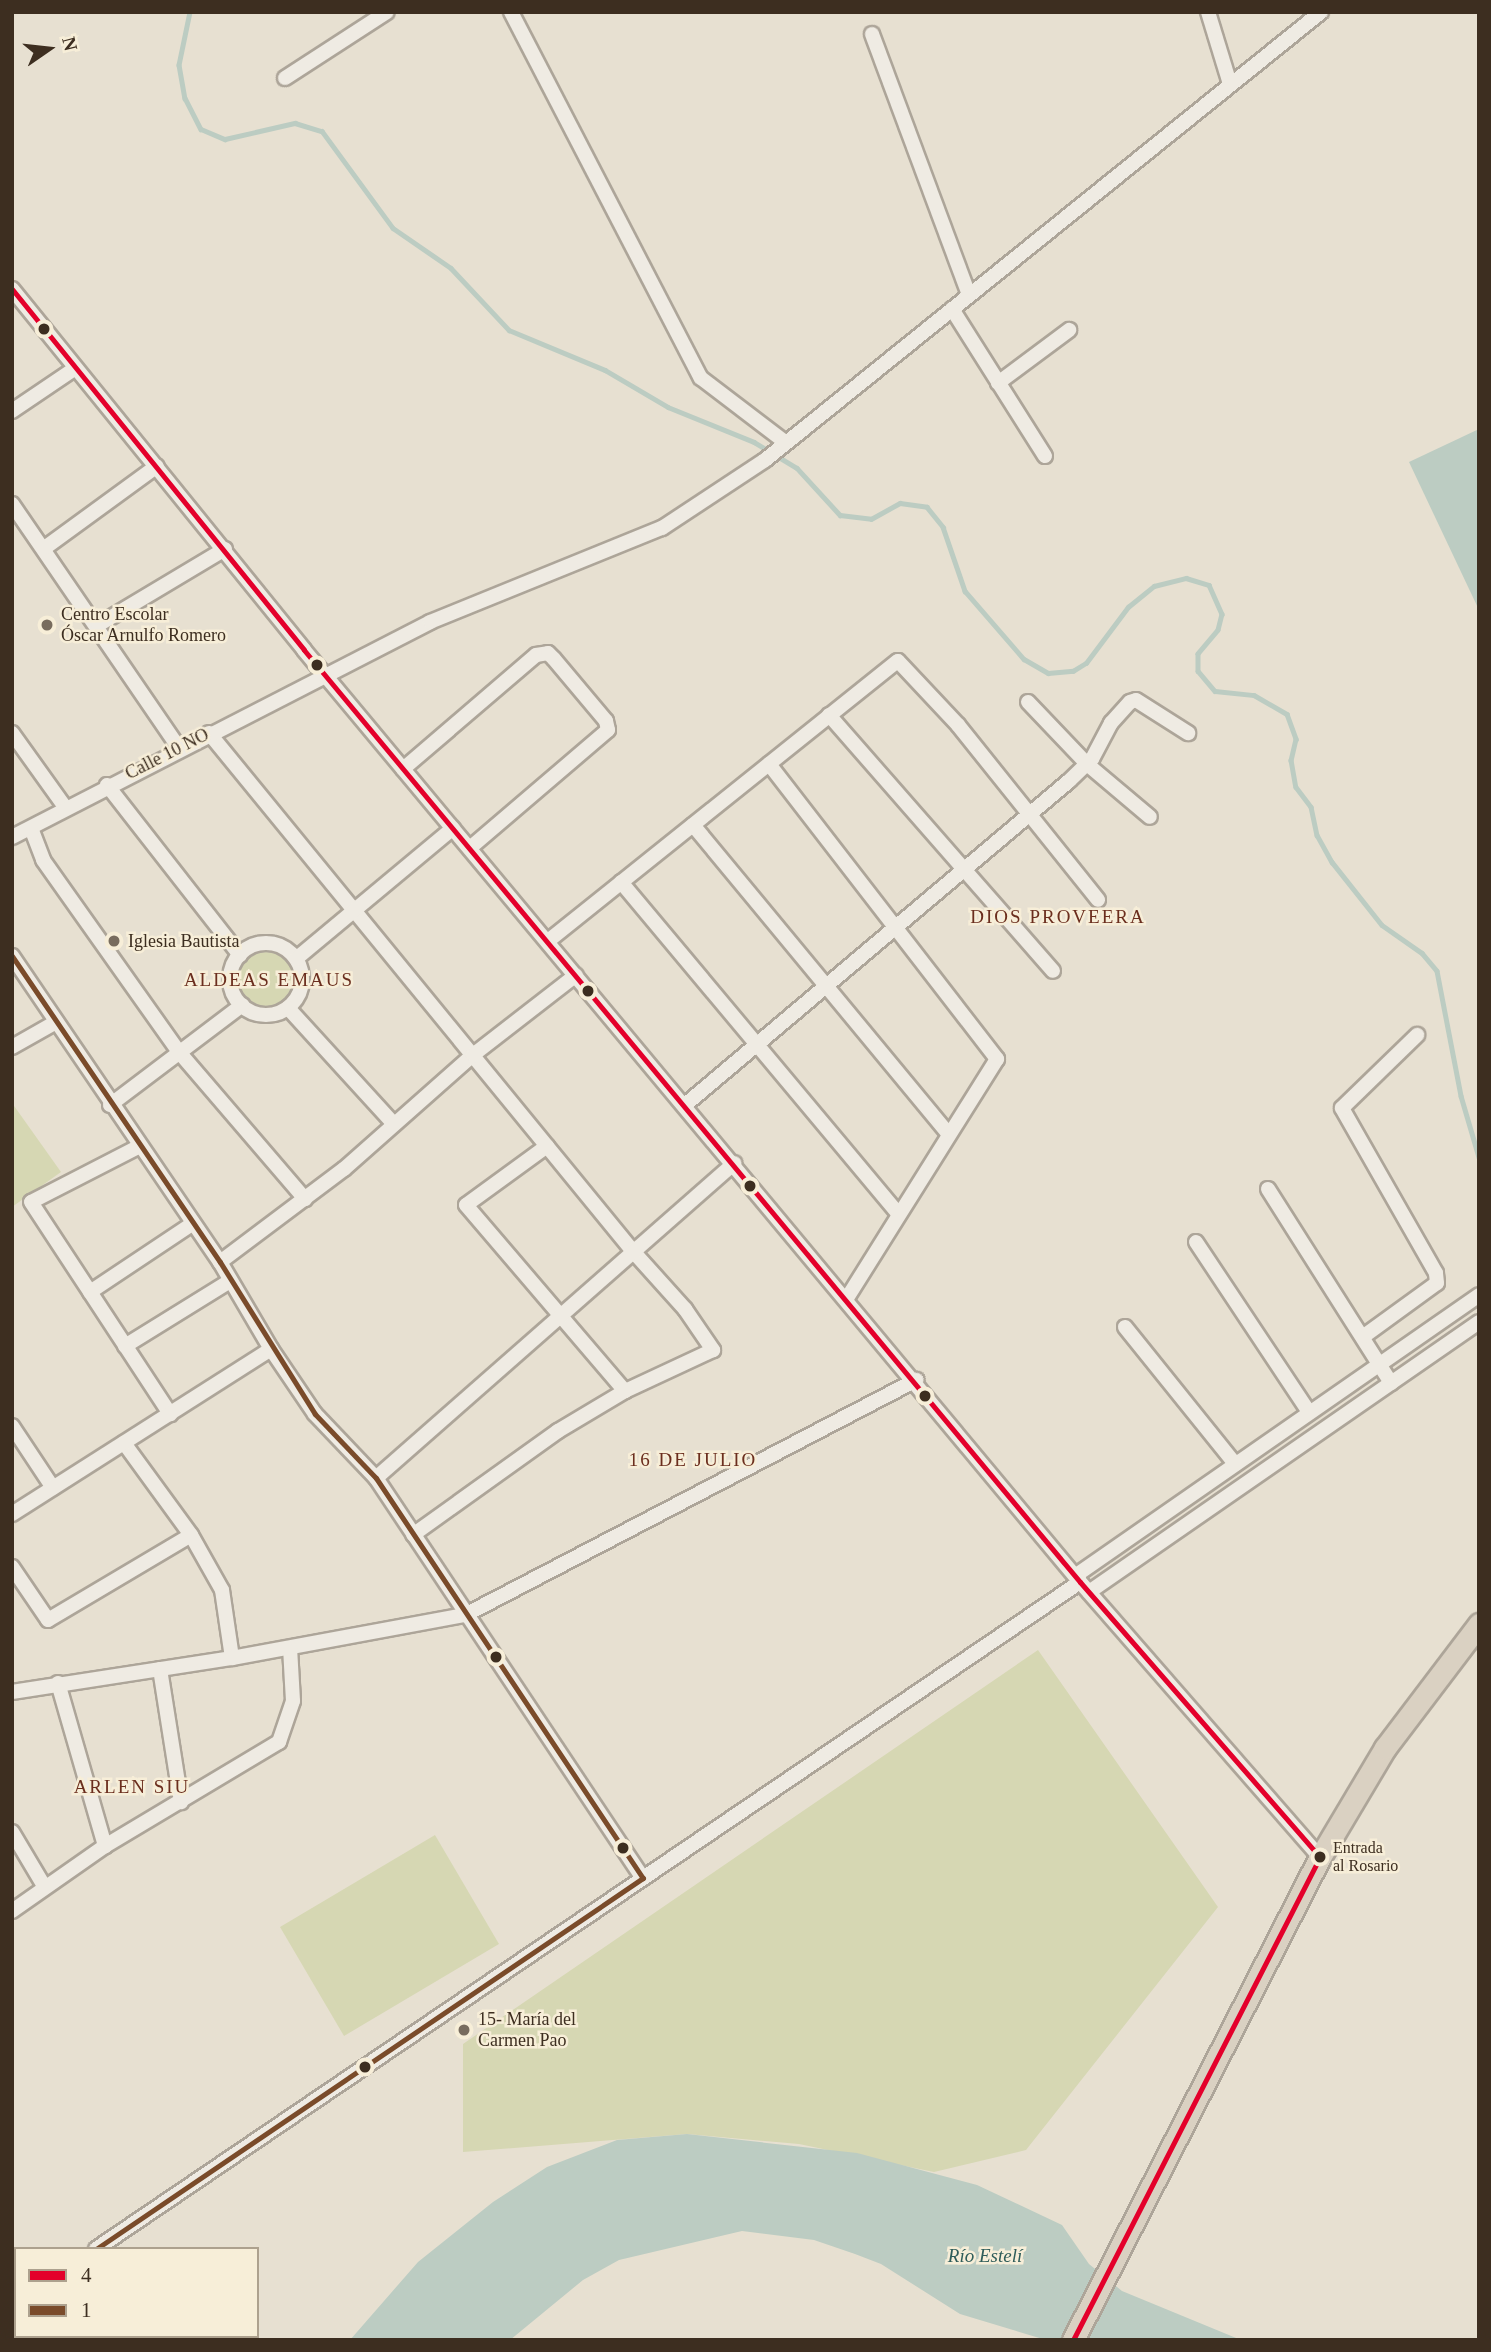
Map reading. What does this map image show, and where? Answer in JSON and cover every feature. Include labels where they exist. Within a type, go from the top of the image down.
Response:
[{"type":"highway","points":[[1073,2340],[1116,2251],[1320,1857],[1385,1748],[1479,1624]]},
{"type":"street","points":[[285,78],[387,12]]},
{"type":"street","points":[[511,12],[701,378],[782,445]]},
{"type":"street","points":[[1208,12],[1230,84]]},
{"type":"street","name":"Calle 10 NO","points":[[12,836],[323,673],[519,584],[639,540],[765,460],[1230,84],[1302,19],[1321,12]]},
{"type":"street","points":[[872,34],[969,295]]},
{"type":"street","points":[[12,289],[74,369],[225,549],[323,673],[916,1380],[1082,1583],[1320,1857]]},
{"type":"street","points":[[951,309],[1045,456]]},
{"type":"street","points":[[998,383],[1069,330]]},
{"type":"street","points":[[12,411],[74,369]]},
{"type":"street","points":[[46,547],[157,466]]},
{"type":"street","points":[[14,509],[46,547],[179,748]]},
{"type":"street","points":[[98,625],[225,549]]},
{"type":"street","points":[[403,769],[536,655],[548,653],[554,659],[606,721],[608,730],[470,848]]},
{"type":"street","points":[[548,941],[898,661],[1032,814],[1098,900]]},
{"type":"street","points":[[685,1105],[1032,814],[1087,764],[1130,702],[1136,700],[1188,733]]},
{"type":"street","points":[[1028,702],[1087,764],[1150,817]]},
{"type":"street","points":[[829,715],[962,872],[1053,971]]},
{"type":"street","points":[[12,733],[65,807]]},
{"type":"street","points":[[209,733],[631,1249],[685,1309],[713,1350],[625,1391],[558,1431],[413,1535]]},
{"type":"street","points":[[769,764],[997,1059],[847,1298]]},
{"type":"street","points":[[107,785],[240,955]]},
{"type":"street","points":[[693,825],[949,1134]]},
{"type":"street","points":[[31,828],[43,860],[179,1052],[305,1199]]},
{"type":"street","points":[[296,960],[353,908],[453,828]]},
{"type":"street","points":[[621,882],[899,1214]]},
{"type":"street","points":[[269,943],[284,948],[296,960],[302,980],[288,1008],[270,1015],[242,1006],[230,981],[240,955],[253,946],[269,943]]},
{"type":"street","points":[[15,965],[138,1147],[220,1262],[271,1349],[315,1414],[376,1478],[643,1878]]},
{"type":"street","points":[[220,1262],[305,1199],[473,1055],[576,975]]},
{"type":"street","points":[[110,1105],[242,1006]]},
{"type":"street","points":[[288,1008],[394,1125]]},
{"type":"street","points":[[12,1046],[56,1023]]},
{"type":"street","points":[[1364,1336],[1437,1283],[1436,1273],[1342,1108],[1417,1035]]},
{"type":"street","points":[[547,1146],[466,1205],[625,1391]]},
{"type":"street","points":[[138,1147],[31,1202],[170,1414]]},
{"type":"street","points":[[376,1478],[631,1249],[734,1163]]},
{"type":"street","points":[[1268,1189],[1364,1336],[1391,1383]]},
{"type":"street","points":[[90,1292],[192,1224]]},
{"type":"street","points":[[1196,1242],[1309,1412]]},
{"type":"street","points":[[125,1346],[230,1281]]},
{"type":"street","points":[[1082,1583],[1235,1464],[1379,1361],[1479,1295]]},
{"type":"street","points":[[99,2247],[1082,1583],[1391,1383],[1479,1322]]},
{"type":"street","points":[[1125,1326],[1235,1464]]},
{"type":"street","points":[[12,1514],[271,1349]]},
{"type":"street","points":[[12,1692],[232,1658],[465,1615],[916,1380]]},
{"type":"street","points":[[12,1426],[53,1488]]},
{"type":"street","points":[[124,1443],[191,1535],[222,1590],[232,1658]]},
{"type":"street","points":[[12,1567],[48,1620],[191,1535]]},
{"type":"street","points":[[12,1911],[44,1886],[105,1846],[279,1742],[293,1701],[290,1648]]},
{"type":"street","points":[[160,1669],[181,1802]]},
{"type":"street","points":[[58,1683],[105,1846]]},
{"type":"street","points":[[12,1832],[44,1886]]},
{"type":"green space","points":[[260,952],[272,952],[286,960],[294,974],[292,991],[286,1000],[272,1008],[260,1008],[243,996],[238,986],[238,974],[250,957]]},
{"type":"green space","points":[[12,1103],[61,1172],[12,1207]]},
{"type":"green space","points":[[1038,1650],[1218,1907],[1026,2150],[934,2172],[799,2144],[687,2134],[463,2152],[463,2044]]},
{"type":"green space","points":[[435,1835],[499,1944],[344,2036],[280,1927]]},
{"type":"water","points":[[1479,429],[1479,610],[1409,462]]},
{"type":"water","name":"Río Estelí","points":[[687,2134],[857,2153],[977,2185],[1062,2225],[1089,2264],[1122,2291],[1241,2340],[1046,2340],[960,2314],[881,2264],[855,2254],[814,2240],[742,2231],[619,2260],[583,2280],[510,2340],[350,2340],[418,2262],[493,2202],[547,2167],[617,2140]]},
{"type":"waterway","points":[[190,12],[179,65],[185,98],[201,129],[225,139],[295,123],[322,131],[393,228],[451,268],[509,330],[605,370],[668,407],[754,442],[797,468],[840,515],[871,519],[900,503],[927,507],[943,527],[965,591],[1024,659],[1048,673],[1073,671],[1086,663],[1128,607],[1154,586],[1186,578],[1209,585],[1222,614],[1218,630],[1198,654],[1198,671],[1215,691],[1254,695],[1287,714],[1296,739],[1291,760],[1296,787],[1311,807],[1317,835],[1332,862],[1382,925],[1422,953],[1437,971],[1461,1096],[1479,1157]]},
{"type":"transit line","name":"4","points":[[12,289],[304,650],[1080,1582],[1320,1857]]},
{"type":"transit line","name":"1","points":[[12,956],[220,1262],[315,1414],[376,1478],[643,1878]]},
{"type":"transit line","name":"4","points":[[1073,2340],[1320,1857]]},
{"type":"transit line","name":"1","points":[[99,2247],[643,1878]]},
{"type":"place","name":"Centro Escolar Óscar Arnulfo Romero","points":[[47,625]]},
{"type":"place","name":"Iglesia Bautista","points":[[114,941]]},
{"type":"place","name":"Entrada al Rosario","points":[[1320,1857]]},
{"type":"place","name":"15- María del Carmen Pao","points":[[464,2030]]},
{"type":"district","name":"DIOS PROVEERA","points":[[1058,917]]},
{"type":"district","name":"ALDEAS EMAUS","points":[[269,980]]},
{"type":"district","name":"16 DE JULIO","points":[[693,1460]]},
{"type":"district","name":"ARLEN SIU","points":[[132,1787]]}]
